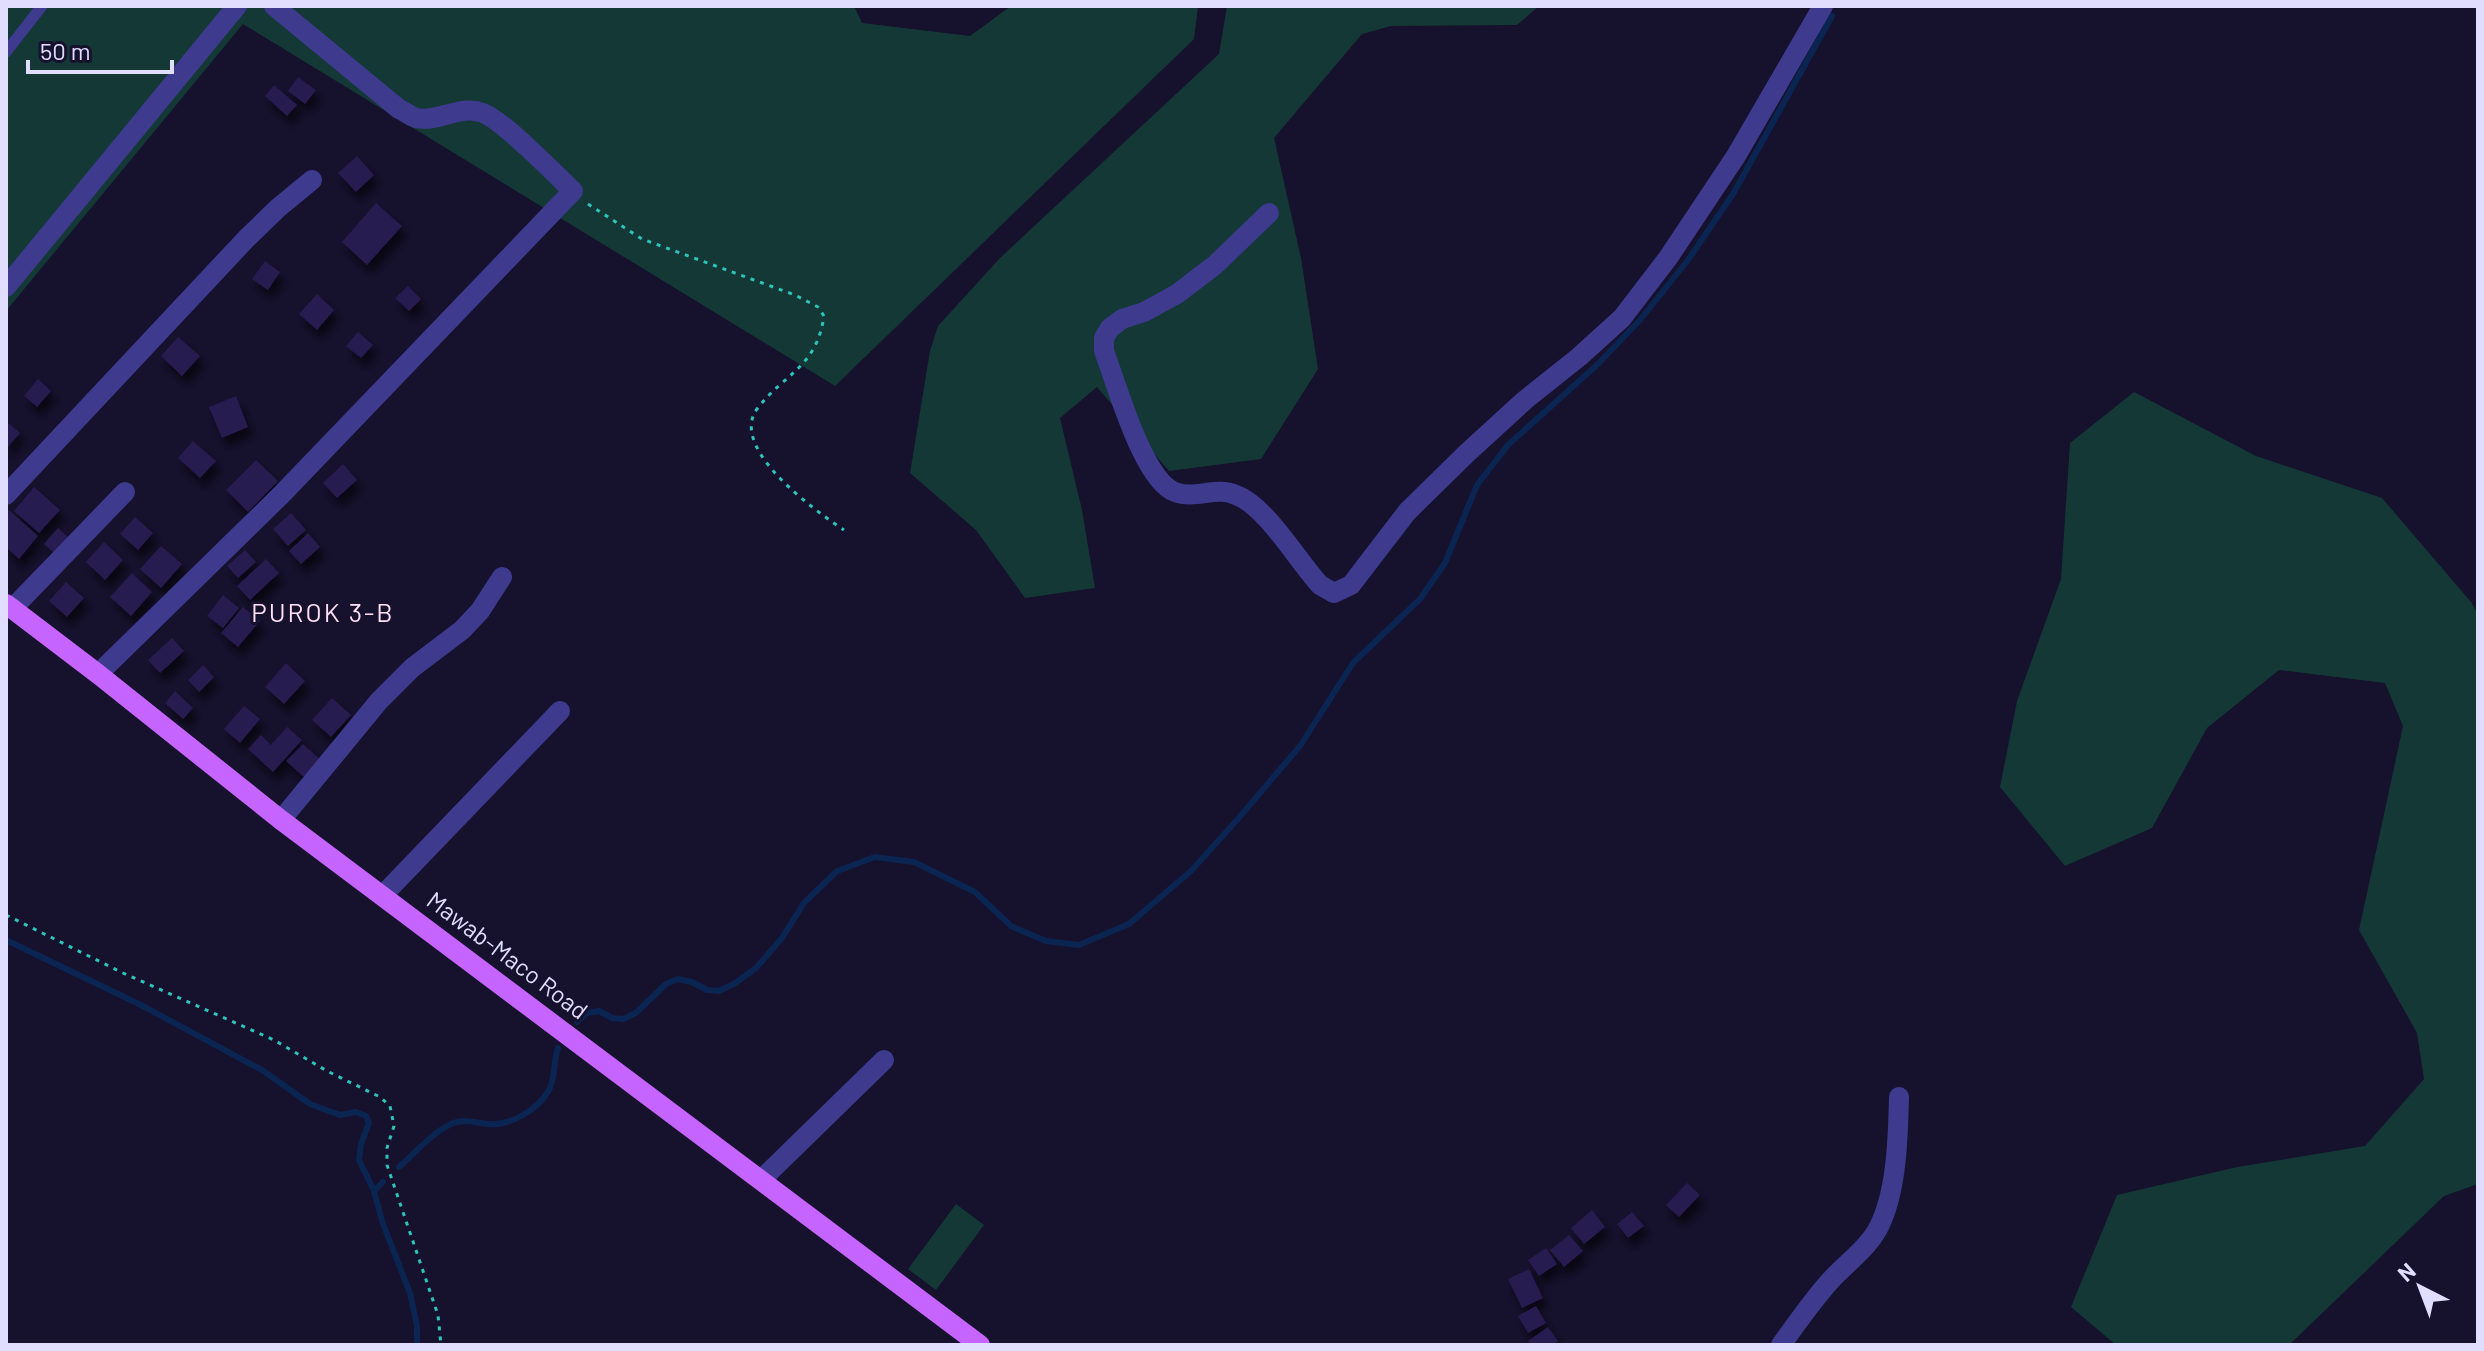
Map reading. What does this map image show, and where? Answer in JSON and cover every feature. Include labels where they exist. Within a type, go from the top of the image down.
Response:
[{"type":"main road","name":"Mawab-Maco Road","points":[[9,606],[281,820],[980,1345]]},
{"type":"street","points":[[6,287],[237,6]]},
{"type":"street","points":[[98,674],[282,494],[573,191],[497,121],[482,112],[461,110],[416,118],[399,109],[274,6]]},
{"type":"street","points":[[1269,213],[1215,265],[1177,294],[1144,312],[1122,319],[1110,328],[1104,338],[1104,351],[1144,460],[1159,481],[1173,492],[1195,496],[1216,491],[1236,495],[1254,506],[1320,585],[1334,593],[1351,585],[1407,512],[1466,454],[1622,318],[1668,258],[1736,156],[1823,6]]},
{"type":"street","points":[[6,495],[228,257],[312,180]]},
{"type":"street","points":[[9,606],[125,492]]},
{"type":"street","points":[[281,820],[379,701],[412,668],[462,630],[480,611],[502,577]]},
{"type":"street","points":[[383,895],[560,711]]},
{"type":"street","points":[[762,1179],[884,1060]]},
{"type":"street","points":[[1781,1345],[1812,1301],[1869,1242],[1882,1221],[1898,1139],[1899,1097]]},
{"type":"lane","points":[[6,52],[42,6]]},
{"type":"path","points":[[573,191],[642,239],[795,295],[818,307],[824,316],[816,346],[801,367],[756,410],[751,421],[753,441],[792,491],[844,530]]},
{"type":"path","points":[[6,915],[123,973],[274,1040],[380,1097],[390,1106],[394,1126],[387,1148],[387,1165],[438,1315],[441,1345]]},
{"type":"green space","points":[[6,6],[854,6],[862,23],[970,36],[1011,6],[1198,6],[1194,39],[835,386],[243,24],[6,311]]},
{"type":"green space","points":[[1227,6],[1539,6],[1517,25],[1391,26],[1362,34],[1274,138],[1301,258],[1318,369],[1261,459],[1169,471],[1097,387],[1060,418],[1082,510],[1095,588],[1025,598],[976,530],[910,473],[930,351],[938,326],[1000,258],[1219,54]]},
{"type":"green space","points":[[2134,392],[2256,456],[2382,498],[2478,614],[2478,1184],[2444,1196],[2289,1345],[2116,1345],[2071,1307],[2117,1195],[2237,1167],[2365,1146],[2424,1079],[2417,1033],[2359,930],[2403,726],[2385,683],[2279,670],[2207,728],[2152,828],[2065,866],[2000,787],[2017,701],[2061,579],[2070,443]]},
{"type":"green space","points":[[956,1204],[984,1225],[936,1290],[908,1269]]},
{"type":"building","points":[[298,77],[316,90],[305,104],[288,91]]},
{"type":"building","points":[[274,85],[297,105],[287,116],[265,96]]},
{"type":"building","points":[[357,156],[374,175],[356,192],[338,173]]},
{"type":"building","points":[[376,203],[402,226],[367,265],[342,242]]},
{"type":"building","points":[[265,261],[280,272],[268,290],[252,279]]},
{"type":"building","points":[[408,286],[421,299],[409,311],[395,298]]},
{"type":"building","points":[[317,294],[334,310],[317,330],[299,314]]},
{"type":"building","points":[[358,332],[373,345],[361,358],[346,346]]},
{"type":"building","points":[[178,337],[200,356],[182,376],[161,356]]},
{"type":"building","points":[[38,379],[51,391],[37,407],[24,396]]},
{"type":"building","points":[[236,396],[248,427],[222,438],[209,407]]},
{"type":"building","points":[[6,421],[20,433],[6,449]]},
{"type":"building","points":[[193,441],[216,461],[200,478],[178,458]]},
{"type":"building","points":[[256,460],[278,481],[248,512],[226,490]]},
{"type":"building","points":[[343,464],[357,480],[337,498],[323,483]]},
{"type":"building","points":[[34,487],[60,510],[39,533],[14,511]]},
{"type":"building","points":[[9,510],[38,536],[19,559],[6,547],[6,513]]},
{"type":"building","points":[[291,513],[306,530],[288,546],[273,529]]},
{"type":"building","points":[[135,517],[153,533],[138,550],[120,534]]},
{"type":"building","points":[[58,528],[71,540],[58,556],[44,544]]},
{"type":"building","points":[[308,533],[320,547],[301,564],[289,551]]},
{"type":"building","points":[[104,542],[123,560],[105,580],[86,562]]},
{"type":"building","points":[[161,546],[182,564],[161,588],[140,569]]},
{"type":"building","points":[[245,550],[256,562],[238,578],[227,566]]},
{"type":"building","points":[[266,559],[279,573],[250,600],[237,586]]},
{"type":"building","points":[[132,573],[152,592],[131,616],[110,597]]},
{"type":"building","points":[[66,582],[84,598],[67,617],[49,601]]},
{"type":"building","points":[[223,595],[239,608],[223,628],[207,616]]},
{"type":"building","points":[[243,607],[260,621],[238,647],[221,633]]},
{"type":"building","points":[[172,638],[184,651],[160,673],[148,660]]},
{"type":"building","points":[[286,663],[305,681],[284,704],[265,687]]},
{"type":"building","points":[[203,665],[214,677],[199,692],[188,680]]},
{"type":"building","points":[[175,691],[193,708],[183,719],[165,703]]},
{"type":"building","points":[[332,698],[351,715],[331,737],[312,720]]},
{"type":"building","points":[[244,706],[260,719],[240,743],[224,729]]},
{"type":"building","points":[[287,727],[302,740],[273,772],[248,749],[261,735],[271,745]]},
{"type":"building","points":[[303,744],[321,760],[305,778],[286,761]]},
{"type":"building","points":[[1687,1183],[1700,1195],[1679,1217],[1666,1205]]},
{"type":"building","points":[[1592,1210],[1605,1227],[1584,1244],[1571,1228]]},
{"type":"building","points":[[1632,1212],[1644,1226],[1628,1238],[1617,1224]]},
{"type":"building","points":[[1569,1235],[1583,1251],[1564,1267],[1550,1250]]},
{"type":"building","points":[[1546,1248],[1557,1264],[1539,1276],[1528,1260]]},
{"type":"building","points":[[1529,1269],[1543,1298],[1522,1308],[1508,1279]]},
{"type":"building","points":[[1536,1306],[1546,1323],[1528,1333],[1518,1316]]},
{"type":"building","points":[[1548,1327],[1558,1341],[1552,1345],[1531,1345],[1528,1341]]},
{"type":"waterway","points":[[577,1022],[587,1013],[599,1011],[612,1018],[624,1019],[637,1012],[666,984],[678,979],[707,990],[719,991],[734,984],[756,968],[782,938],[804,903],[837,871],[875,857],[914,862],[975,892],[1011,926],[1046,941],[1079,945],[1129,924],[1191,871],[1237,820],[1300,746],[1353,663],[1420,599],[1445,563],[1477,485],[1508,445],[1598,364],[1640,320],[1688,260],[1733,194],[1832,16]]},
{"type":"waterway","points":[[6,940],[139,1004],[262,1070],[310,1104],[340,1115],[356,1112],[366,1116],[369,1123],[359,1160],[374,1191],[383,1224],[410,1293],[417,1326],[417,1345]]},
{"type":"waterway","points":[[399,1167],[430,1138],[451,1124],[465,1121],[496,1124],[531,1110],[549,1090],[558,1048]]},
{"type":"waterway","points":[[374,1191],[383,1182]]},
{"type":"district","name":"PUROK 3-B","points":[[323,613]]}]
